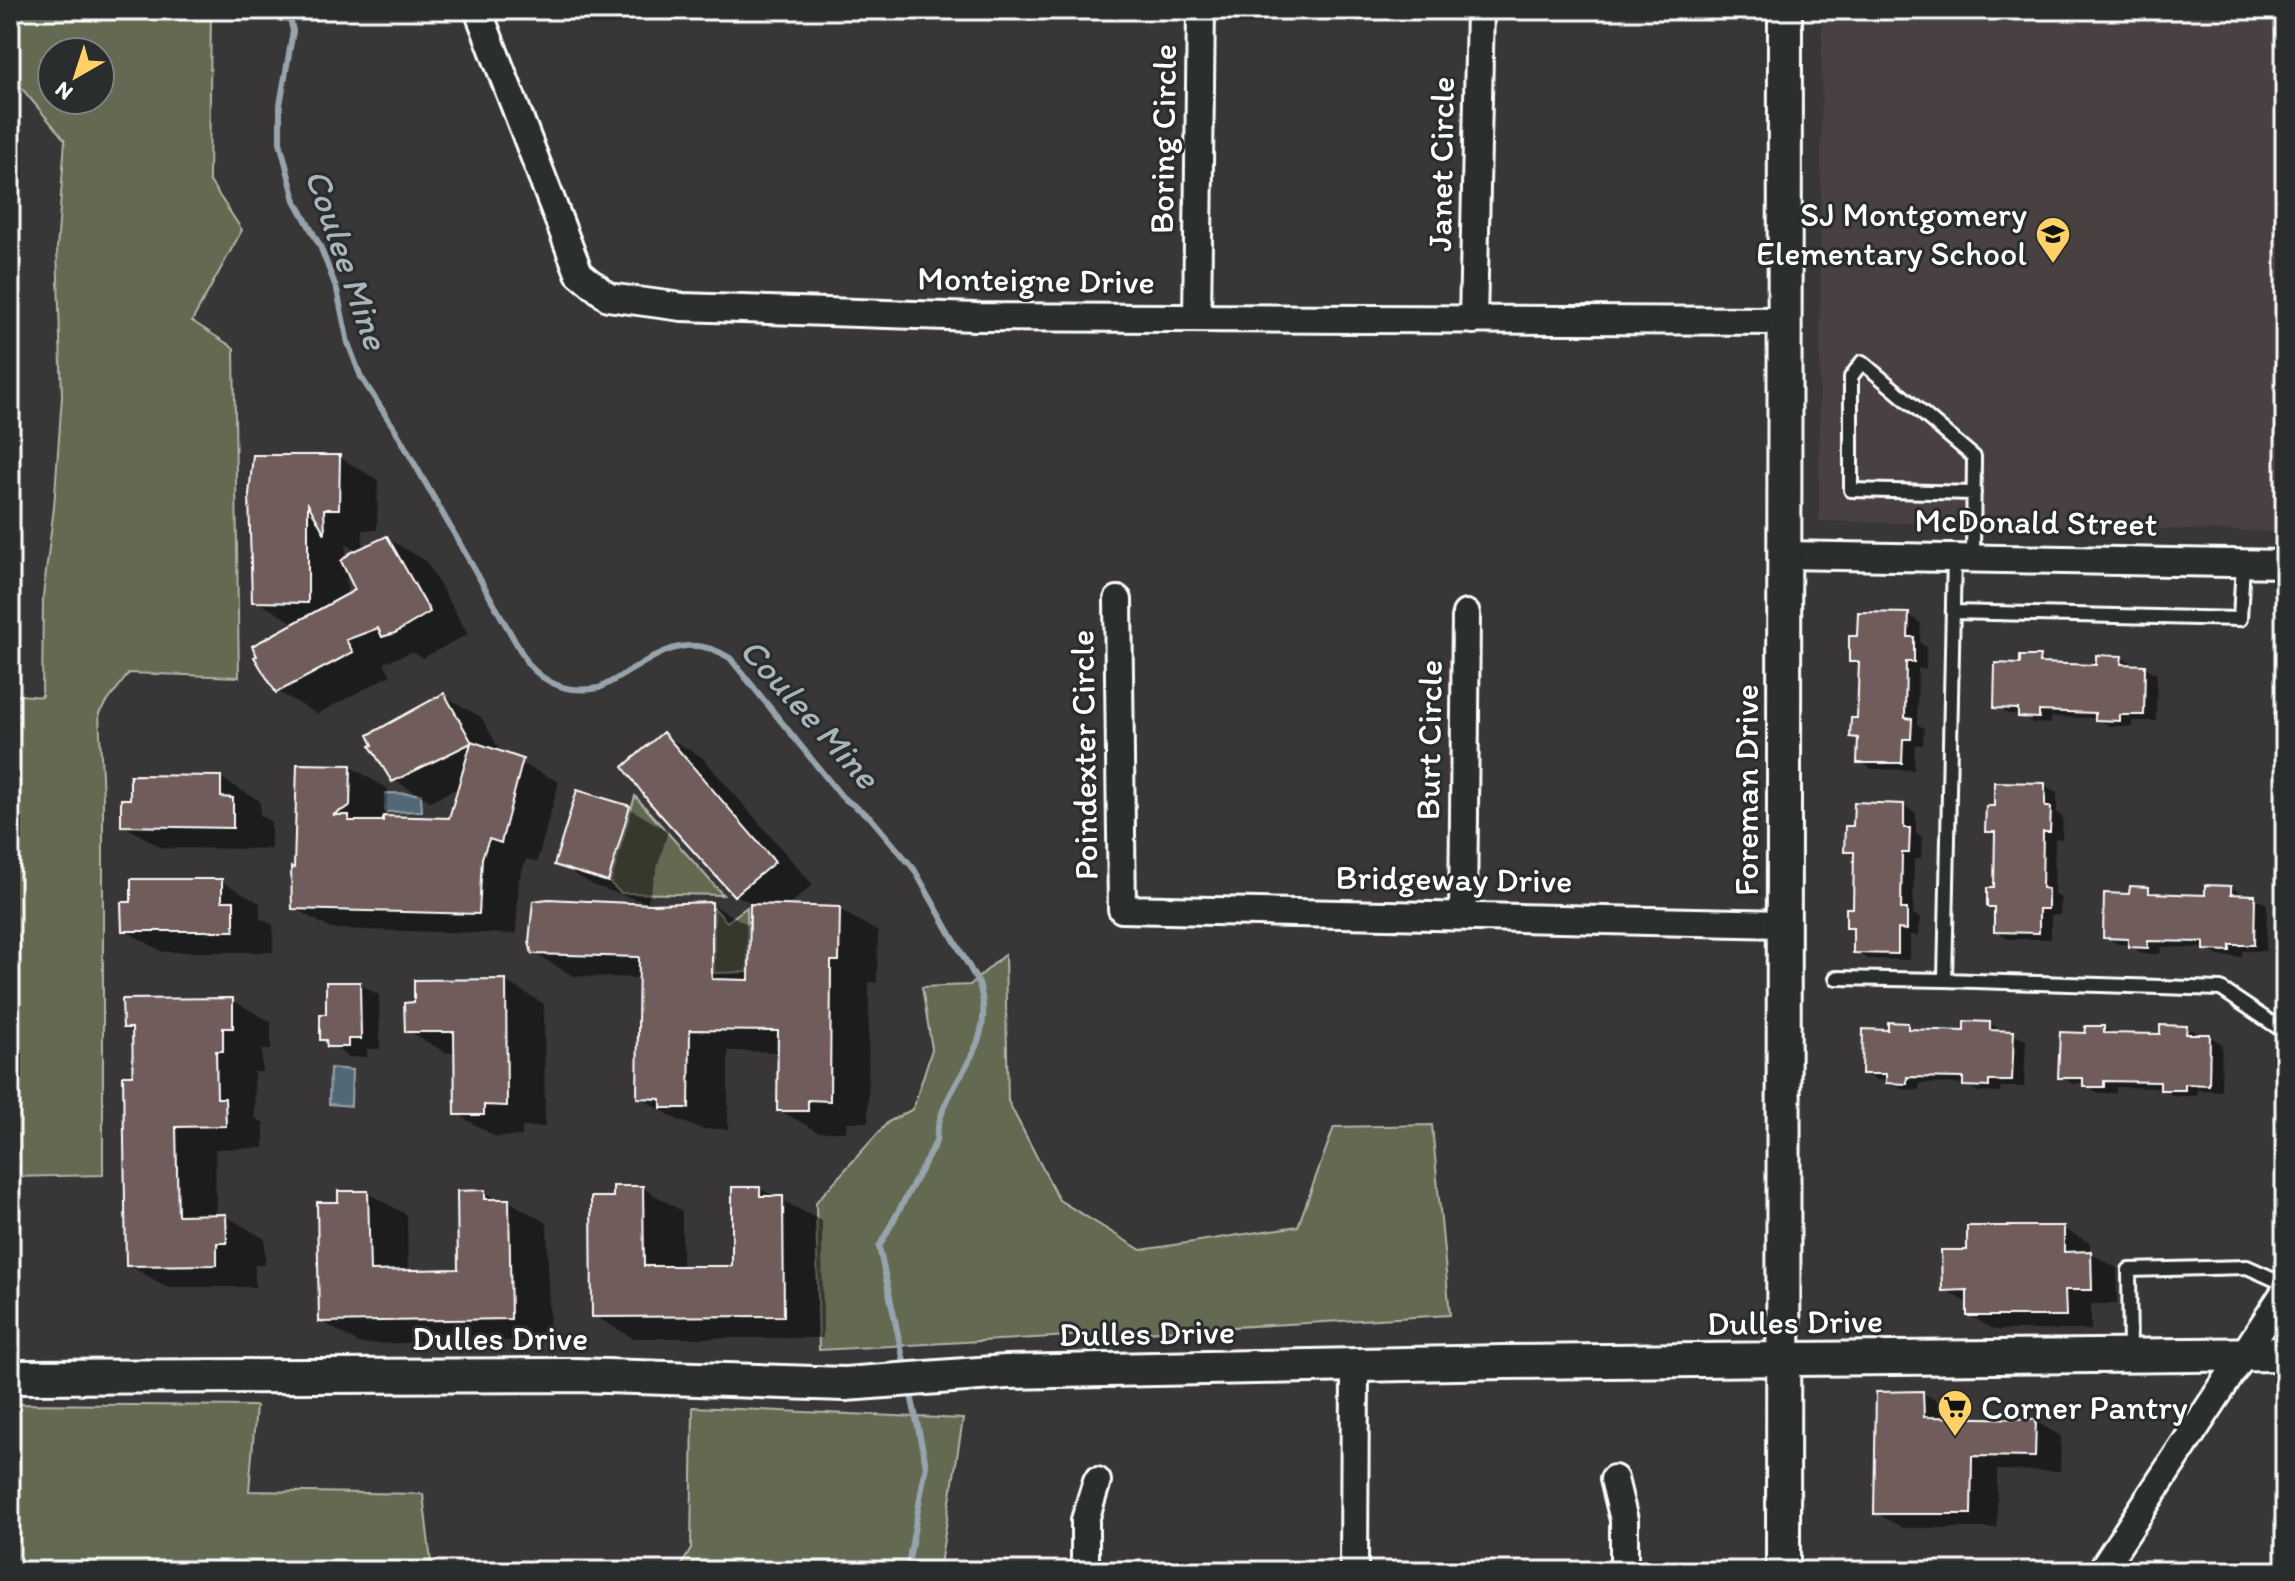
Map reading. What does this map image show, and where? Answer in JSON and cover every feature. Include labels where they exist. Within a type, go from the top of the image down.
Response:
[{"type":"street","name":"Monteigne Drive","points":[[478,10],[579,273],[608,297],[682,307],[976,317],[1785,321]]},
{"type":"street","name":"Boring Circle","points":[[1197,317],[1201,10]]},
{"type":"street","name":"Janet Circle","points":[[1473,320],[1480,10]]},
{"type":"street","name":"Foreman Drive","points":[[1783,1571],[1785,10]]},
{"type":"street","name":"McDonald Street","points":[[1785,555],[2285,564]]},
{"type":"street","name":"Poindexter Circle","points":[[1118,600],[1122,909]]},
{"type":"street","name":"Burt Circle","points":[[1463,914],[1466,614]]},
{"type":"street","name":"Bridgeway Drive","points":[[1122,909],[1463,914],[1784,924]]},
{"type":"street","points":[[2112,1567],[2285,1292]]},
{"type":"street","name":"Dulles Drive","points":[[10,1377],[576,1375],[845,1384],[960,1378],[1006,1372],[2285,1354]]},
{"type":"street","points":[[1354,1571],[1355,1367]]},
{"type":"street","points":[[1614,1479],[1624,1520],[1624,1571]]},
{"type":"street","points":[[1085,1571],[1085,1520],[1097,1481]]},
{"type":"lane","points":[[1945,980],[1953,612],[1974,493],[1974,457],[1862,362],[1851,377],[1851,490],[1974,493]]},
{"type":"lane","points":[[1953,612],[2240,619],[2243,563]]},
{"type":"lane","points":[[1836,978],[2221,989],[2285,1032]]},
{"type":"lane","points":[[2130,1354],[2129,1270],[2247,1267],[2285,1284]]},
{"type":"shaded area","name":"SJ Montgomery Elementary School","points":[[1822,10],[2285,10],[2285,532],[1819,521]]},
{"type":"green space","points":[[10,10],[211,10],[209,180],[242,230],[192,321],[234,348],[239,677],[129,673],[99,713],[103,798],[103,1175],[10,1177],[10,694],[42,697],[43,596],[54,507],[62,396],[57,249],[65,140],[45,116],[116,116],[116,36],[36,36],[36,105],[19,85],[10,84]]},
{"type":"green space","points":[[635,796],[723,895],[621,893],[610,883]]},
{"type":"green space","points":[[747,907],[748,972],[714,973],[714,908],[727,922]]},
{"type":"green space","points":[[1005,954],[1008,1101],[1059,1200],[1141,1250],[1298,1226],[1334,1127],[1432,1125],[1450,1315],[819,1350],[816,1202],[888,1122],[913,1109],[932,1049],[922,987],[970,985]]},
{"type":"green space","points":[[10,1404],[256,1406],[249,1491],[423,1494],[432,1571],[10,1571]]},
{"type":"green space","points":[[693,1407],[963,1419],[939,1571],[678,1571],[691,1549]]},
{"type":"water","points":[[386,793],[421,794],[422,811],[385,812]]},
{"type":"water","points":[[330,1068],[352,1070],[351,1106],[329,1104]]},
{"type":"building","points":[[253,455],[340,455],[339,509],[324,509],[325,534],[308,504],[308,603],[252,602],[249,495]]},
{"type":"building","points":[[387,536],[430,612],[395,633],[382,637],[378,628],[346,640],[353,652],[276,693],[254,657],[257,656],[252,646],[355,590],[341,561],[350,553]]},
{"type":"building","points":[[1858,612],[1909,613],[1908,637],[1914,637],[1914,662],[1906,662],[1905,718],[1912,719],[1911,739],[1903,739],[1902,763],[1857,763],[1858,738],[1850,737],[1851,718],[1857,718],[1859,662],[1849,662],[1849,636],[1857,636]]},
{"type":"building","points":[[2096,655],[2122,656],[2121,664],[2145,665],[2144,715],[2120,715],[2120,721],[2095,720],[2095,713],[2039,711],[2039,718],[2018,717],[2018,709],[1994,708],[1995,663],[2020,664],[2020,656],[2040,656],[2039,663],[2096,665]]},
{"type":"building","points":[[444,693],[471,741],[523,759],[501,843],[489,839],[482,858],[479,914],[292,909],[291,867],[294,868],[297,764],[351,765],[350,806],[333,815],[349,815],[349,821],[383,821],[383,816],[449,818],[471,743],[392,782],[370,746],[373,745],[368,735]]},
{"type":"building","points":[[663,732],[775,862],[734,896],[649,802],[623,767]]},
{"type":"building","points":[[130,775],[221,776],[221,797],[233,798],[233,828],[121,826],[121,799],[130,799]]},
{"type":"building","points":[[1994,782],[2045,783],[2045,807],[2051,807],[2050,832],[2043,832],[2042,888],[2048,889],[2048,909],[2039,909],[2039,933],[1994,932],[1994,907],[1987,907],[1987,888],[1994,888],[1995,832],[1985,832],[1986,806],[1994,806]]},
{"type":"building","points":[[577,790],[630,806],[608,882],[554,865]]},
{"type":"building","points":[[1854,802],[1904,804],[1904,828],[1910,828],[1909,853],[1902,853],[1901,909],[1907,909],[1907,930],[1898,929],[1898,954],[1853,953],[1853,928],[1846,928],[1846,908],[1853,908],[1854,852],[1844,852],[1845,826],[1853,826]]},
{"type":"building","points":[[131,879],[222,879],[222,901],[234,901],[234,931],[122,931],[121,902],[131,902]]},
{"type":"building","points":[[2205,885],[2231,886],[2231,894],[2255,895],[2254,945],[2230,945],[2230,951],[2204,950],[2204,942],[2148,941],[2148,948],[2128,947],[2128,939],[2103,938],[2104,893],[2129,894],[2130,886],[2149,887],[2149,893],[2205,895]]},
{"type":"building","points":[[533,901],[651,904],[712,902],[712,979],[749,980],[750,904],[840,907],[839,961],[831,961],[830,1101],[808,1100],[808,1111],[777,1111],[778,1031],[690,1030],[689,1108],[661,1108],[661,1099],[637,1098],[639,957],[532,954],[529,942]]},
{"type":"building","points":[[506,979],[507,1106],[484,1105],[484,1115],[455,1115],[454,1032],[405,1032],[404,1003],[414,1002],[414,980]]},
{"type":"building","points":[[326,982],[360,982],[361,1039],[348,1039],[348,1047],[327,1047],[326,1040],[320,1040],[320,1014],[326,1014]]},
{"type":"building","points":[[233,998],[233,1028],[223,1028],[223,1051],[216,1051],[217,1098],[225,1098],[226,1126],[176,1127],[178,1215],[226,1214],[227,1243],[217,1243],[217,1265],[126,1266],[123,1075],[133,1075],[132,1028],[123,1028],[122,999]]},
{"type":"building","points":[[1964,1021],[1990,1022],[1990,1030],[2014,1031],[2012,1081],[1989,1081],[1989,1087],[1963,1086],[1963,1078],[1907,1077],[1907,1084],[1886,1083],[1886,1074],[1862,1074],[1863,1029],[1888,1030],[1888,1022],[1908,1023],[1908,1029],[1964,1031]]},
{"type":"building","points":[[2160,1025],[2187,1026],[2186,1034],[2210,1034],[2209,1085],[2185,1084],[2185,1090],[2160,1090],[2160,1082],[2104,1081],[2104,1087],[2083,1087],[2083,1078],[2058,1078],[2060,1032],[2085,1033],[2085,1026],[2104,1026],[2104,1033],[2160,1034]]},
{"type":"building","points":[[613,1186],[643,1186],[644,1266],[732,1266],[732,1187],[760,1187],[760,1196],[783,1196],[784,1316],[592,1317],[591,1197],[613,1197]]},
{"type":"building","points":[[485,1190],[485,1199],[509,1199],[511,1319],[319,1322],[317,1202],[338,1202],[338,1191],[368,1191],[370,1271],[458,1269],[457,1191]]},
{"type":"building","points":[[1967,1226],[2064,1226],[2064,1252],[2091,1251],[2092,1290],[2065,1290],[2066,1316],[1967,1316],[1967,1290],[1942,1291],[1941,1250],[1967,1250]]},
{"type":"building","name":"Corner Pantry","points":[[1923,1391],[1924,1417],[2036,1419],[2035,1457],[1972,1456],[1971,1514],[1874,1514],[1876,1392]]},
{"type":"waterway","name":"Coulee Mine","points":[[288,10],[293,31],[280,105],[280,142],[295,200],[320,246],[337,290],[348,343],[361,377],[396,431],[528,664],[551,683],[588,689],[599,688],[663,652],[679,647],[712,649],[730,658],[842,797],[870,817],[914,869],[979,984],[982,1029],[975,1048],[947,1101],[936,1142],[879,1247],[906,1371]]},
{"type":"waterway","name":"Coulee Mine","points":[[907,1571],[926,1465],[910,1390]]},
{"type":"place","name":"SJ Montgomery Elementary School","points":[[2053,265]]},
{"type":"place","name":"Corner Pantry","points":[[1955,1438]]}]
